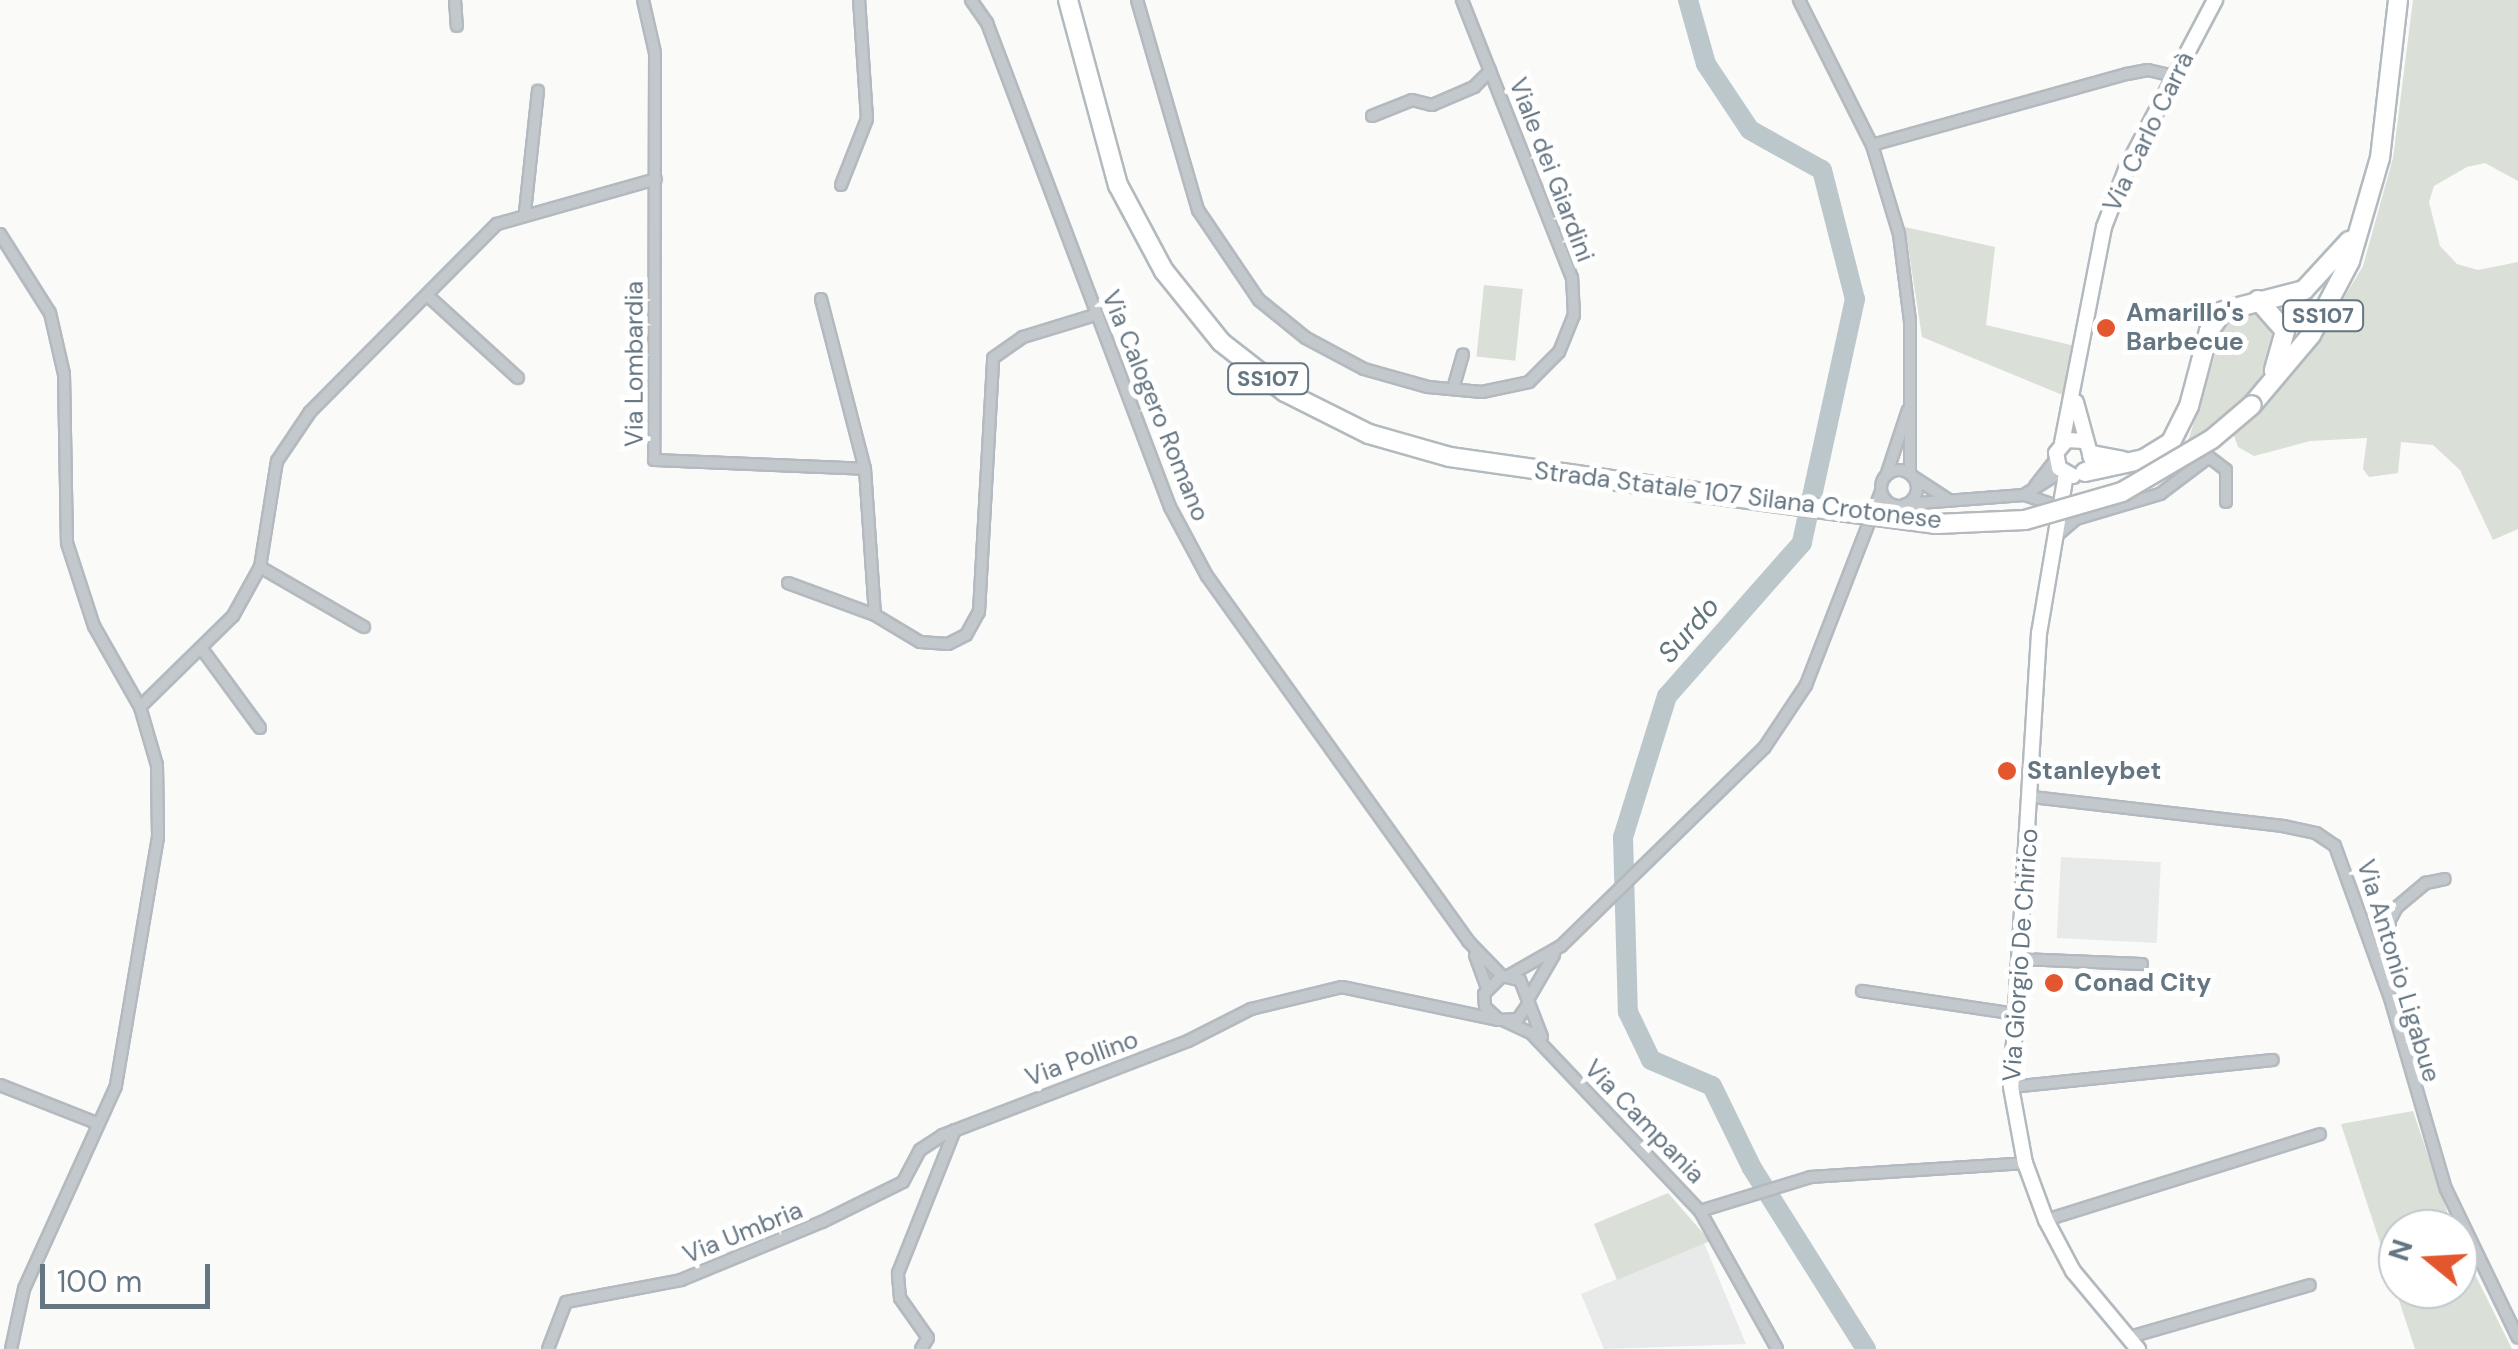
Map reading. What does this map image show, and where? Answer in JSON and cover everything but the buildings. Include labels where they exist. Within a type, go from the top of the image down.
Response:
[{"type":"highway","name":"Strada Statale 107 Silana Crotonese","points":[[1068,0],[1118,184],[1164,271],[1222,342],[1284,392],[1369,434],[1450,457],[1937,524],[2025,520],[2122,492],[2212,439],[2285,372],[2334,300],[2367,210],[2380,158],[2398,0]]},
{"type":"highway","points":[[2075,464],[2132,463],[2159,452],[2182,427],[2209,332],[2222,311],[2304,290],[2324,276],[2367,210]]},
{"type":"highway","points":[[2252,405],[2286,345],[2282,320],[2258,300]]},
{"type":"main road","name":"Via Carlo Carrà","points":[[2075,464],[2062,444],[2104,227],[2214,0]]},
{"type":"main road","name":"Via Carlo Carrà","points":[[2075,386],[2075,464]]},
{"type":"main road","points":[[2055,532],[2075,464],[2062,444]]},
{"type":"main road","name":"Via Giorgio De Chirico","points":[[2075,464],[2059,508],[2040,634],[2011,1087],[2025,1163],[2046,1220],[2073,1271],[2134,1343]]},
{"type":"street","points":[[455,0],[457,26]]},
{"type":"street","points":[[140,707],[233,616],[260,566],[277,461],[310,412],[497,224],[524,212],[656,179],[656,53],[643,0]]},
{"type":"street","points":[[841,186],[867,118],[859,0]]},
{"type":"street","name":"Via Calogero Romano","points":[[971,0],[987,23],[1170,506],[1207,576],[1468,941]]},
{"type":"street","name":"Viale dei Giardini","points":[[1137,0],[1198,210],[1259,300],[1306,338],[1364,369],[1453,390],[1482,392],[1529,382],[1559,352],[1574,315],[1572,278],[1462,0]]},
{"type":"street","points":[[1799,0],[1872,145],[1907,285],[1912,475],[1916,495],[1906,504]]},
{"type":"street","points":[[1372,116],[1412,100],[1432,105],[1474,87],[1490,70]]},
{"type":"street","points":[[1872,145],[2128,74],[2148,70],[2175,76]]},
{"type":"street","points":[[524,212],[538,91]]},
{"type":"street","name":"Via Lombardia","points":[[656,179],[654,460],[864,469]]},
{"type":"street","points":[[0,234],[50,313],[64,374],[67,544],[94,626],[140,707],[157,765],[158,836],[116,1086],[24,1290],[12,1349]]},
{"type":"street","points":[[427,295],[518,378]]},
{"type":"street","points":[[821,299],[864,469],[875,615]]},
{"type":"street","points":[[788,583],[875,615],[920,642],[948,644],[966,635],[979,612],[993,358],[1024,337],[1095,314]]},
{"type":"street","points":[[1453,390],[1463,354]]},
{"type":"street","points":[[1453,1015],[1505,976],[1561,946],[1730,788],[1788,715],[1857,552],[1912,399]]},
{"type":"street","points":[[2055,532],[2076,519],[2160,494],[2209,458],[2226,470],[2226,502]]},
{"type":"street","points":[[2024,495],[2075,464]]},
{"type":"street","points":[[1887,473],[1912,475],[1948,499]]},
{"type":"street","points":[[1880,492],[1891,504],[2024,495],[2059,508]]},
{"type":"street","points":[[1857,552],[1891,504]]},
{"type":"street","points":[[260,566],[364,627]]},
{"type":"street","points":[[202,649],[260,728]]},
{"type":"street","name":"Via Antonio Ligabue","points":[[2032,796],[2316,833],[2346,864],[2446,1189],[2518,1338]]},
{"type":"street","points":[[2390,998],[2390,920],[2407,896],[2446,879]]},
{"type":"street","points":[[1468,941],[1505,976],[1525,985],[1529,1000]]},
{"type":"street","points":[[1468,941],[1485,991],[1485,1007],[1502,1021],[1518,1019],[1561,946]]},
{"type":"street","points":[[2019,959],[2142,964]]},
{"type":"street","name":"Via Pollino","points":[[955,1130],[1188,1041],[1251,1009],[1331,988],[1453,1015],[1502,1021]]},
{"type":"street","points":[[1862,991],[2015,1014]]},
{"type":"street","name":"Via Campania","points":[[1529,1000],[1535,1027],[1560,1062]]},
{"type":"street","name":"Via Campania","points":[[1502,1021],[1531,1033],[1700,1210],[1777,1349]]},
{"type":"street","points":[[2011,1087],[2273,1060]]},
{"type":"street","points":[[0,1085],[98,1124]]},
{"type":"street","points":[[921,1349],[928,1338],[900,1298],[898,1273],[955,1130]]},
{"type":"street","name":"Via Umbria","points":[[548,1349],[566,1302],[681,1280],[822,1222],[903,1182],[920,1150],[955,1130]]},
{"type":"street","points":[[2046,1220],[2320,1134]]},
{"type":"street","points":[[1700,1210],[1811,1177],[2025,1163]]},
{"type":"street","points":[[2134,1343],[2310,1285]]},
{"type":"shaded area","points":[[2413,0],[2518,0],[2518,181],[2485,163],[2467,167],[2434,186],[2429,202],[2440,246],[2457,264],[2478,270],[2518,262],[2518,529],[2493,540],[2460,470],[2433,445],[2401,442],[2398,473],[2369,477],[2363,469],[2367,438],[2310,441],[2254,456],[2238,447],[2233,433],[2308,357],[2363,266],[2393,158]]},
{"type":"shaded area","points":[[1905,227],[1995,247],[1986,325],[2075,346],[2065,396],[1922,337]]},
{"type":"shaded area","points":[[1484,285],[1523,289],[1515,361],[1476,357]]},
{"type":"shaded area","points":[[2249,306],[2276,323],[2276,356],[2237,409],[2188,441],[2226,320]]},
{"type":"shaded area","points":[[2061,857],[2161,862],[2157,943],[2057,938]]},
{"type":"shaded area","points":[[2413,1111],[2446,1209],[2378,1209],[2378,1236],[2341,1124]]},
{"type":"shaded area","points":[[1668,1193],[1710,1241],[1617,1280],[1594,1224]]},
{"type":"shaded area","points":[[1704,1243],[1746,1344],[1604,1349],[1581,1294]]},
{"type":"shaded area","points":[[2478,1280],[2512,1349],[2415,1349],[2402,1309],[2478,1309]]},
{"type":"waterway","name":"Surdo","points":[[1688,0],[1706,64],[1750,130],[1822,170],[1855,299],[1802,543],[1667,696],[1623,837],[1628,1012],[1651,1060],[1712,1086],[1752,1168],[1866,1349]]},
{"type":"place","name":"Amarillo's Barbecue","points":[[2106,328]]},
{"type":"place","name":"Stanleybet","points":[[2007,771]]},
{"type":"place","name":"Conad City","points":[[2054,983]]}]
